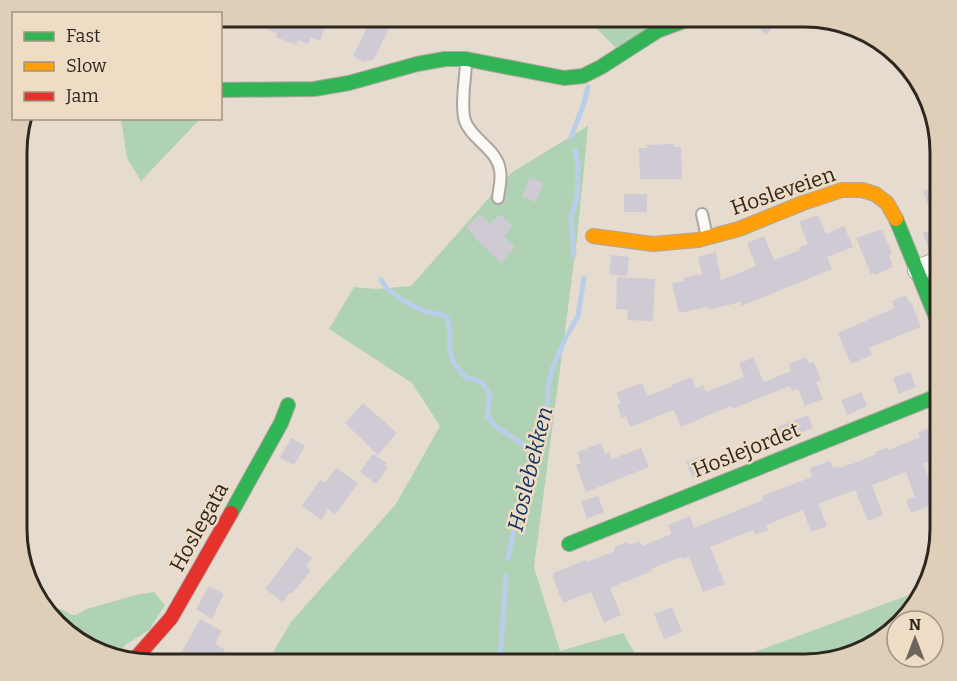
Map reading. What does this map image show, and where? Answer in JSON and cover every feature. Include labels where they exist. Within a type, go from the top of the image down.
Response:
[{"type":"street","points":[[222,90],[314,89],[349,83],[417,64],[445,59],[507,66],[564,78],[584,76],[657,31],[668,27]]},
{"type":"street","name":"Hosleveien","points":[[593,236],[653,244],[698,240],[739,229],[842,190],[862,190],[875,194],[886,203],[898,224],[930,301]]},
{"type":"street","points":[[918,270],[930,265]]},
{"type":"street","name":"Hoslejordet","points":[[568,544],[930,399]]},
{"type":"street","name":"Hoslegata","points":[[140,653],[171,618],[281,423],[288,405]]},
{"type":"lane","points":[[466,60],[465,120],[469,129],[493,154],[499,164],[501,177],[498,198]]},
{"type":"lane","points":[[702,214],[707,237]]},
{"type":"green space","points":[[595,27],[674,27],[621,53]]},
{"type":"green space","points":[[121,120],[199,120],[141,181],[127,158]]},
{"type":"green space","points":[[588,126],[577,239],[534,567],[560,651],[623,633],[635,654],[272,654],[291,622],[396,504],[440,426],[412,383],[329,329],[354,287],[376,289],[411,286],[511,173]]},
{"type":"green space","points":[[154,592],[165,605],[149,630],[125,645],[122,650],[83,633],[57,610],[76,615],[87,609]]},
{"type":"green space","points":[[911,594],[901,609],[885,609],[885,625],[860,641],[829,652],[749,654]]},
{"type":"building","points":[[261,27],[325,27],[320,41],[311,38],[308,44],[298,40],[296,45],[276,37],[277,33]]},
{"type":"building","points":[[367,27],[390,27],[374,59],[364,62],[353,56]]},
{"type":"building","points":[[758,27],[774,27],[766,35]]},
{"type":"building","points":[[674,144],[674,147],[681,147],[682,179],[640,179],[639,148],[647,148],[647,145]]},
{"type":"building","points":[[529,178],[543,183],[536,202],[522,197]]},
{"type":"building","points":[[930,189],[930,210],[923,191]]},
{"type":"building","points":[[624,194],[647,194],[647,212],[624,212]]},
{"type":"building","points":[[480,214],[490,224],[501,215],[512,225],[504,237],[515,247],[501,263],[473,236],[467,227]]},
{"type":"building","points":[[818,215],[826,234],[844,226],[853,247],[827,257],[832,269],[742,306],[741,302],[708,310],[708,307],[679,313],[672,283],[702,274],[698,257],[716,252],[721,280],[756,266],[747,243],[764,236],[774,260],[800,250],[799,248],[808,244],[799,222]]},
{"type":"building","points":[[882,230],[892,254],[889,255],[893,267],[874,275],[871,274],[856,238]]},
{"type":"building","points":[[930,230],[930,250],[929,250],[923,233]]},
{"type":"building","points":[[611,255],[629,257],[627,276],[609,274]]},
{"type":"building","points":[[617,277],[655,279],[653,321],[627,320],[628,310],[616,309]]},
{"type":"building","points":[[906,295],[921,327],[869,348],[872,355],[851,364],[838,333],[895,308],[892,301]]},
{"type":"building","points":[[806,357],[809,363],[814,362],[821,380],[816,382],[823,399],[805,406],[798,389],[792,391],[790,386],[732,409],[731,406],[681,427],[674,410],[630,427],[626,416],[622,418],[617,405],[621,404],[616,393],[642,383],[647,396],[691,377],[696,388],[703,385],[706,392],[744,377],[739,363],[753,358],[764,382],[791,371],[789,364]]},
{"type":"building","points":[[910,372],[916,387],[899,394],[893,378]]},
{"type":"building","points":[[861,392],[867,406],[847,415],[841,400]]},
{"type":"building","points":[[363,403],[397,433],[378,455],[345,423]]},
{"type":"building","points":[[808,415],[813,428],[776,443],[770,430]]},
{"type":"building","points":[[930,428],[930,461],[923,464],[930,482],[930,505],[911,513],[906,500],[915,497],[906,472],[872,485],[883,515],[868,521],[855,490],[818,504],[827,526],[811,532],[803,510],[766,525],[768,530],[755,535],[753,530],[710,547],[725,584],[703,592],[689,556],[651,569],[652,571],[610,588],[621,615],[604,623],[591,592],[563,603],[552,576],[553,573],[615,551],[614,547],[628,542],[629,545],[640,541],[642,546],[672,534],[668,525],[690,516],[694,528],[763,500],[762,496],[812,477],[810,468],[830,461],[833,468],[850,465],[876,454],[875,452],[888,447],[889,450],[920,437],[918,433]]},
{"type":"building","points":[[291,438],[305,446],[294,465],[280,458]]},
{"type":"building","points":[[601,443],[605,454],[609,452],[612,459],[641,448],[649,467],[586,492],[576,465],[581,463],[577,452]]},
{"type":"building","points":[[373,454],[387,463],[385,465],[388,467],[376,484],[360,472]]},
{"type":"building","points":[[702,456],[707,471],[692,477],[686,462]]},
{"type":"building","points":[[336,468],[358,483],[335,515],[328,509],[321,520],[302,506],[320,480],[325,483]]},
{"type":"building","points":[[598,496],[604,512],[587,519],[581,501]]},
{"type":"building","points":[[297,547],[312,558],[306,566],[311,570],[283,602],[265,589]]},
{"type":"building","points":[[209,586],[224,594],[212,619],[196,609]]},
{"type":"building","points":[[672,607],[682,632],[664,639],[654,614]]},
{"type":"building","points":[[200,619],[222,631],[215,644],[225,650],[223,654],[181,654]]},
{"type":"waterway","name":"Hoslebekken","points":[[571,137],[588,87]]},
{"type":"waterway","name":"Hoslebekken","points":[[574,255],[571,217],[577,199],[578,163],[575,150]]},
{"type":"waterway","name":"Hoslebekken","points":[[508,559],[520,499],[535,463],[547,417],[548,387],[552,369],[578,316],[584,278]]},
{"type":"waterway","points":[[381,280],[387,289],[407,303],[423,311],[446,316],[450,329],[449,346],[453,362],[465,377],[482,382],[490,395],[487,416],[498,428],[527,447]]},
{"type":"waterway","name":"Hoslebekken","points":[[499,654],[506,576]]},
{"type":"traffic: fast","points":[[222,90],[314,89],[349,83],[417,64],[445,59],[466,59],[564,78],[583,76],[657,31],[668,27]]},
{"type":"traffic: fast","points":[[896,219],[930,302]]},
{"type":"traffic: fast","points":[[569,544],[930,399]]},
{"type":"traffic: fast","points":[[231,513],[281,423],[288,405]]},
{"type":"traffic: slow","points":[[593,236],[653,244],[698,240],[739,229],[842,190],[862,190],[875,194],[887,203],[896,219]]},
{"type":"traffic: jam","points":[[140,653],[171,618],[231,513]]}]
